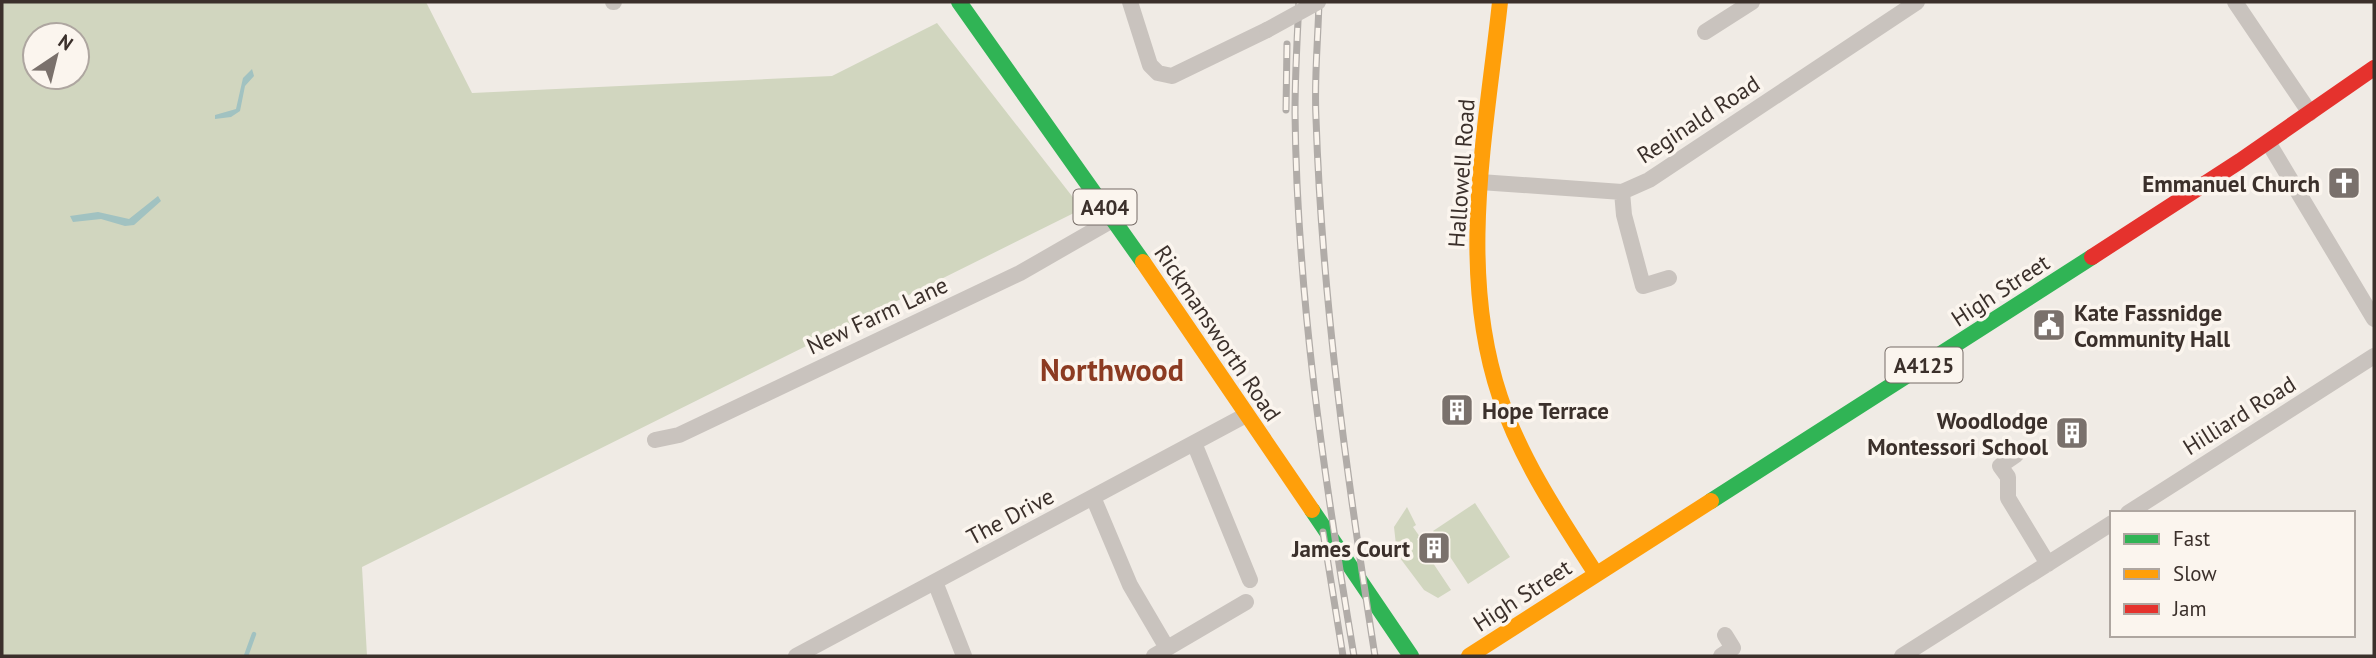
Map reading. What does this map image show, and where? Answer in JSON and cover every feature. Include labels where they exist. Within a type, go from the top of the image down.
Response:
[{"type":"main road","name":"Rickmansworth Road","points":[[959,2],[1114,219],[1411,656]]},
{"type":"main road","name":"Hallowell Road","points":[[1500,2],[1480,182],[1477,258],[1485,334],[1501,398],[1536,477],[1595,575]]},
{"type":"main road","name":"High Street","points":[[1469,656],[2268,142],[2374,68]]},
{"type":"street","points":[[1130,2],[1150,65],[1158,73],[1172,76],[1318,2]]},
{"type":"street","points":[[1705,32],[1752,2]]},
{"type":"street","name":"Reginald Road","points":[[1480,182],[1622,192],[1649,180],[1915,2]]},
{"type":"street","points":[[2235,2],[2310,113]]},
{"type":"street","points":[[2268,142],[2374,319]]},
{"type":"street","points":[[1622,192],[1624,215],[1643,286],[1668,278]]},
{"type":"street","name":"New Farm Lane","points":[[655,440],[680,435],[1020,273],[1114,219]]},
{"type":"street","name":"Hilliard Road","points":[[2131,511],[2374,356]]},
{"type":"street","name":"The Drive","points":[[796,656],[1246,415]]},
{"type":"street","points":[[1194,443],[1250,580]]},
{"type":"street","points":[[2015,455],[2000,466],[2008,477],[2008,498],[2048,564]]},
{"type":"street","points":[[1093,497],[1161,652],[1246,602]]},
{"type":"street","points":[[1902,656],[2110,524]]},
{"type":"street","points":[[935,582],[964,656]]},
{"type":"street","points":[[1721,656],[1733,648],[1725,635]]},
{"type":"green space","points":[[2,2],[426,2],[472,93],[832,76],[937,23],[1082,209],[362,567],[367,656],[2,656]]},
{"type":"green space","points":[[1475,503],[1510,557],[1468,584],[1433,531]]},
{"type":"green space","points":[[1407,507],[1416,525],[1413,527],[1420,537],[1417,539],[1451,590],[1438,598],[1424,590],[1397,554],[1394,527]]},
{"type":"water","points":[[252,69],[254,76],[245,86],[240,111],[231,117],[215,119],[215,115],[236,109],[243,78]]},
{"type":"water","points":[[158,196],[161,201],[134,225],[125,226],[101,219],[73,222],[70,216],[98,212],[129,219]]},
{"type":"waterway","points":[[246,656],[254,634]]},
{"type":"railway","points":[[1299,2],[1295,113],[1301,249],[1314,386],[1354,656]]},
{"type":"railway","points":[[1319,2],[1316,104],[1324,253],[1346,455],[1375,656]]},
{"type":"railway","points":[[1286,110],[1287,44]]},
{"type":"railway","points":[[1323,532],[1343,656]]},
{"type":"traffic: fast","points":[[959,2],[1143,262]]},
{"type":"traffic: fast","points":[[1711,501],[2092,257]]},
{"type":"traffic: fast","points":[[1312,510],[1411,656]]},
{"type":"traffic: slow","points":[[1500,2],[1483,151],[1477,250],[1487,349],[1500,397],[1519,443],[1542,488],[1596,574]]},
{"type":"traffic: slow","points":[[1143,262],[1312,510]]},
{"type":"traffic: slow","points":[[1469,656],[1711,501]]},
{"type":"traffic: jam","points":[[2092,257],[2240,161],[2374,68]]},
{"type":"place","name":"Emmanuel Church","points":[[2344,183]]},
{"type":"place","name":"Kate Fassnidge Community Hall","points":[[2049,325]]},
{"type":"place","name":"Hope Terrace","points":[[1457,410]]},
{"type":"place","name":"Woodlodge Montessori School","points":[[2072,433]]},
{"type":"place","name":"James Court","points":[[1434,548]]},
{"type":"district","name":"Northwood","points":[[1112,369]]}]
